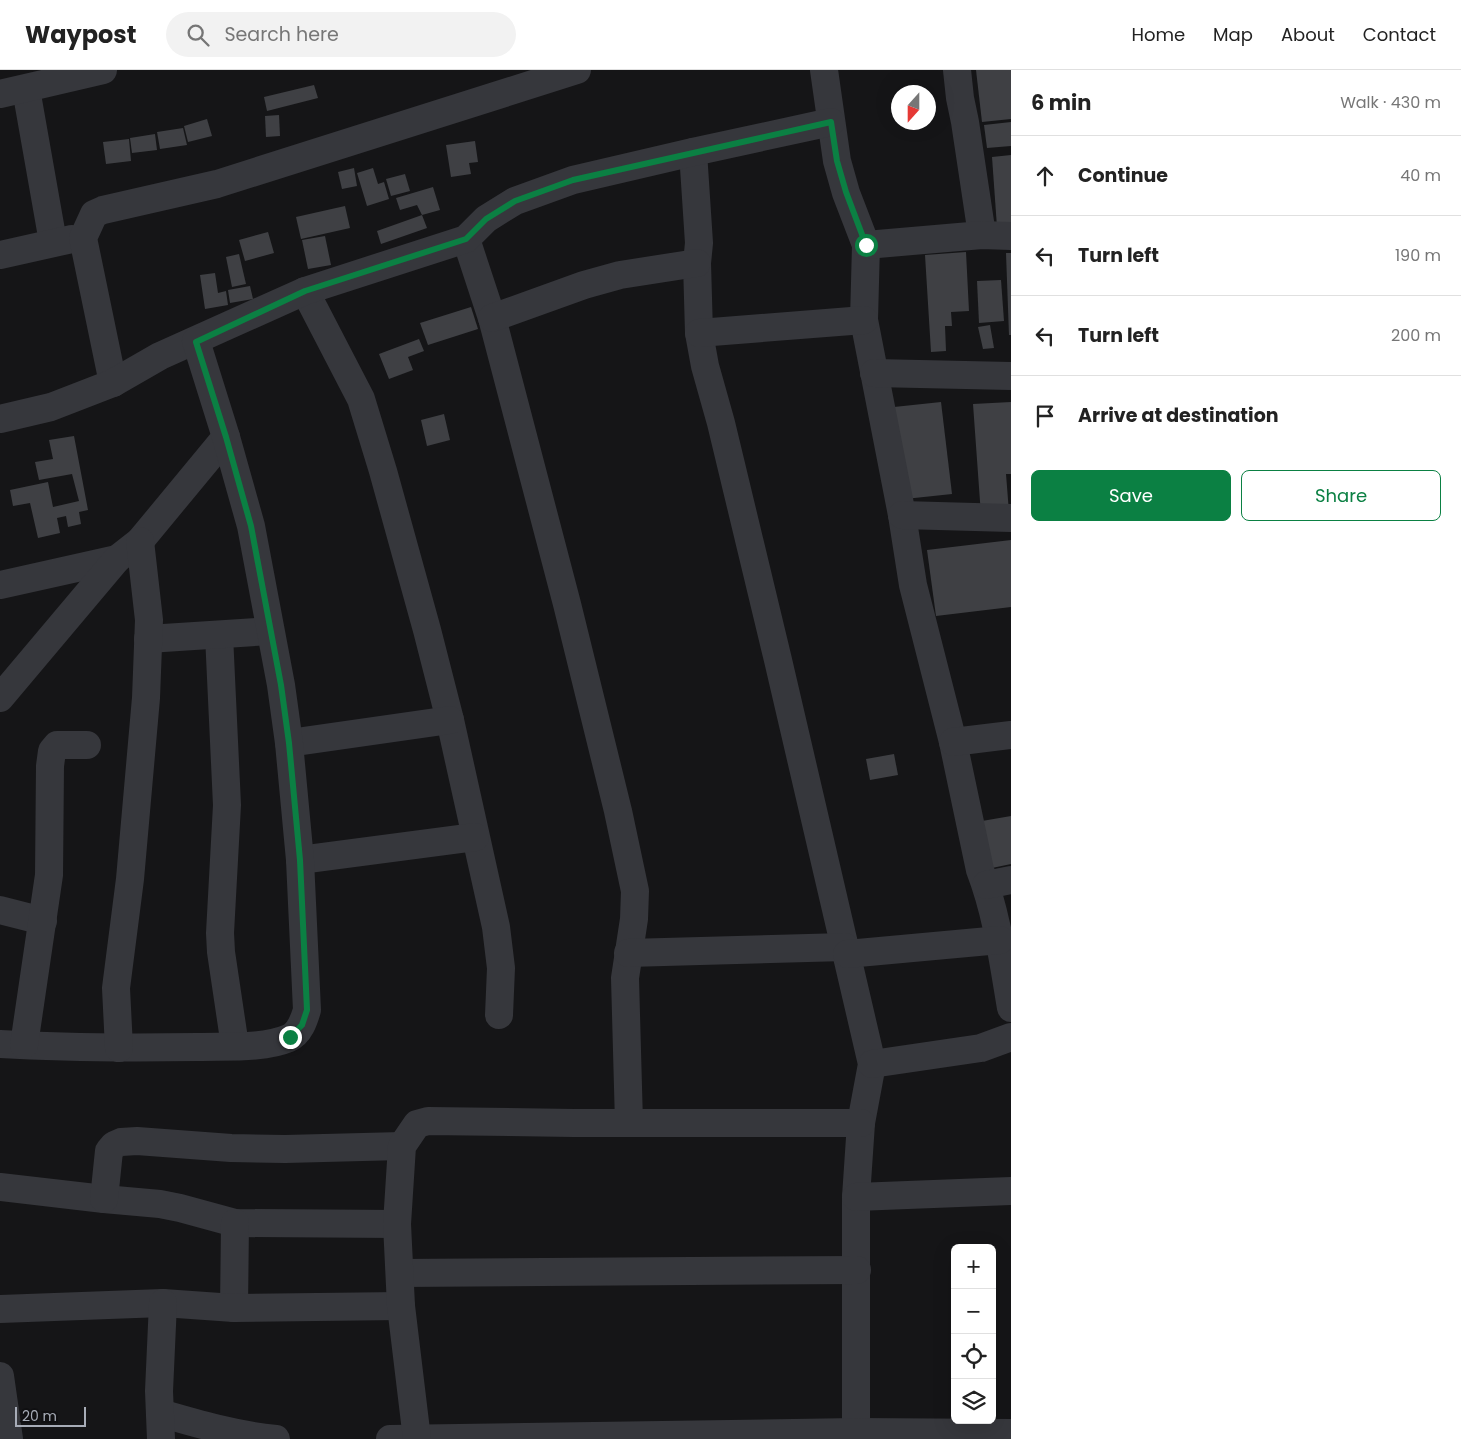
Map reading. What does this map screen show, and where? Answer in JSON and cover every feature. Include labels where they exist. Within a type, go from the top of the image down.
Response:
[{"type":"street","points":[[0,94],[37,81],[103,70]]},
{"type":"street","points":[[113,383],[83,238],[94,214],[103,210],[217,184],[577,70]]},
{"type":"street","points":[[824,70],[837,161],[846,192],[866,245],[864,320],[902,515],[913,585],[953,742],[980,870],[999,882],[1000,940],[1011,1008]]},
{"type":"street","points":[[957,70],[982,235]]},
{"type":"street","points":[[37,81],[53,242]]},
{"type":"street","points":[[0,419],[51,407],[113,383],[160,356],[196,342],[305,291],[466,239],[486,219],[515,201],[573,180],[831,122]]},
{"type":"street","points":[[693,152],[699,243],[697,263],[699,333],[705,366],[723,432],[776,651],[872,1064],[862,1123],[856,1197],[856,1435]]},
{"type":"street","points":[[866,245],[982,235],[1011,236]]},
{"type":"street","points":[[0,255],[53,242],[83,238]]},
{"type":"street","points":[[466,239],[492,318],[567,604],[618,811],[634,890],[634,918],[625,978],[629,1123]]},
{"type":"street","points":[[492,318],[584,284],[611,277],[697,263]]},
{"type":"street","points":[[305,291],[361,399],[383,471],[450,720],[496,927],[501,968],[499,1015]]},
{"type":"street","points":[[699,333],[864,320]]},
{"type":"street","points":[[87,745],[57,745],[52,751],[50,766],[49,875],[43,921],[12,1044],[119,1048],[235,1046],[265,1044],[290,1037],[302,1025],[307,1010],[300,860],[289,743],[281,685],[251,526],[226,437],[196,342]]},
{"type":"street","points":[[874,374],[1011,376]]},
{"type":"street","points":[[0,698],[117,559],[140,541],[226,437]]},
{"type":"street","points":[[902,515],[1011,518]]},
{"type":"street","points":[[119,1048],[116,988],[130,879],[146,698],[149,620],[140,541]]},
{"type":"street","points":[[0,585],[117,559]]},
{"type":"street","points":[[148,640],[270,631]]},
{"type":"street","points":[[219,635],[227,806],[220,933],[221,952],[235,1046]]},
{"type":"street","points":[[289,743],[450,720]]},
{"type":"street","points":[[953,742],[1011,735]]},
{"type":"street","points":[[300,860],[475,837]]},
{"type":"street","points":[[0,910],[43,921]]},
{"type":"street","points":[[628,953],[846,950],[1000,940]]},
{"type":"street","points":[[872,1064],[980,1048],[1011,1037]]},
{"type":"street","points":[[417,1439],[401,1306],[397,1224],[402,1146],[417,1124],[428,1121],[862,1123]]},
{"type":"street","points":[[104,1199],[109,1151],[114,1145],[121,1142],[136,1141],[231,1148],[402,1146]]},
{"type":"street","points":[[0,1187],[160,1204],[235,1223],[397,1224]]},
{"type":"street","points":[[856,1197],[1011,1191]]},
{"type":"street","points":[[234,1308],[235,1223]]},
{"type":"street","points":[[400,1273],[857,1270]]},
{"type":"street","points":[[163,1303],[159,1391],[160,1426],[215,1429],[276,1439]]},
{"type":"street","points":[[0,1309],[163,1303],[234,1308],[401,1306]]},
{"type":"street","points":[[0,1376],[9,1439]]},
{"type":"street","points":[[390,1439],[1011,1433]]},
{"type":"building","points":[[976,70],[1011,70],[1011,119],[982,122]]},
{"type":"building","points":[[314,85],[318,98],[267,111],[264,97]]},
{"type":"building","points":[[279,115],[280,136],[266,137],[265,116]]},
{"type":"building","points":[[207,119],[212,136],[188,142],[184,126]]},
{"type":"building","points":[[1011,122],[1011,146],[987,148],[984,125]]},
{"type":"building","points":[[183,128],[187,145],[160,149],[157,132]]},
{"type":"building","points":[[155,134],[157,150],[132,153],[130,138]]},
{"type":"building","points":[[129,139],[131,161],[106,164],[103,142]]},
{"type":"building","points":[[475,141],[478,162],[469,163],[471,174],[451,177],[446,145]]},
{"type":"building","points":[[1011,155],[1011,226],[997,227],[992,157]]},
{"type":"building","points":[[354,168],[357,186],[342,189],[338,172]]},
{"type":"building","points":[[373,168],[378,184],[384,182],[389,199],[367,206],[357,173]]},
{"type":"building","points":[[405,174],[410,191],[391,196],[386,179]]},
{"type":"building","points":[[433,187],[440,210],[422,215],[417,205],[400,210],[396,198]]},
{"type":"building","points":[[345,206],[350,228],[301,239],[296,217]]},
{"type":"building","points":[[422,215],[427,228],[381,244],[377,231]]},
{"type":"building","points":[[268,232],[274,253],[245,261],[239,240]]},
{"type":"building","points":[[325,236],[331,265],[308,269],[302,240]]},
{"type":"building","points":[[966,252],[969,311],[951,312],[952,326],[945,326],[946,351],[931,352],[925,255]]},
{"type":"building","points":[[1006,253],[1011,253],[1011,335],[1009,335]]},
{"type":"building","points":[[239,254],[246,284],[232,287],[226,257]]},
{"type":"building","points":[[215,273],[218,293],[226,291],[228,305],[205,309],[200,275]]},
{"type":"building","points":[[1001,280],[1004,321],[979,323],[977,281]]},
{"type":"building","points":[[250,286],[253,299],[230,303],[228,290]]},
{"type":"building","points":[[471,307],[478,329],[428,345],[420,323]]},
{"type":"building","points":[[990,325],[994,348],[983,349],[978,327]]},
{"type":"building","points":[[419,339],[424,351],[408,357],[413,370],[389,379],[379,354]]},
{"type":"building","points":[[941,402],[952,494],[905,499],[894,407]]},
{"type":"building","points":[[1011,402],[1011,474],[1006,474],[1009,512],[981,515],[973,404]]},
{"type":"building","points":[[444,414],[450,440],[427,446],[421,420]]},
{"type":"building","points":[[74,436],[88,510],[79,512],[81,524],[68,527],[66,516],[57,518],[60,533],[38,538],[30,503],[13,506],[10,490],[48,482],[53,507],[79,501],[72,474],[39,480],[35,462],[53,459],[49,440]]},
{"type":"building","points":[[1011,540],[1011,607],[936,616],[927,550]]},
{"type":"building","points":[[894,754],[898,775],[870,780],[866,759]]},
{"type":"building","points":[[1011,816],[1011,864],[992,868],[982,821]]},
{"type":"route","points":[[290,1037],[302,1025],[307,1010],[300,860],[289,743],[281,685],[251,526],[226,437],[196,342],[305,291],[466,239],[486,219],[515,201],[573,180],[831,122],[837,161],[846,192],[866,245]]}]
